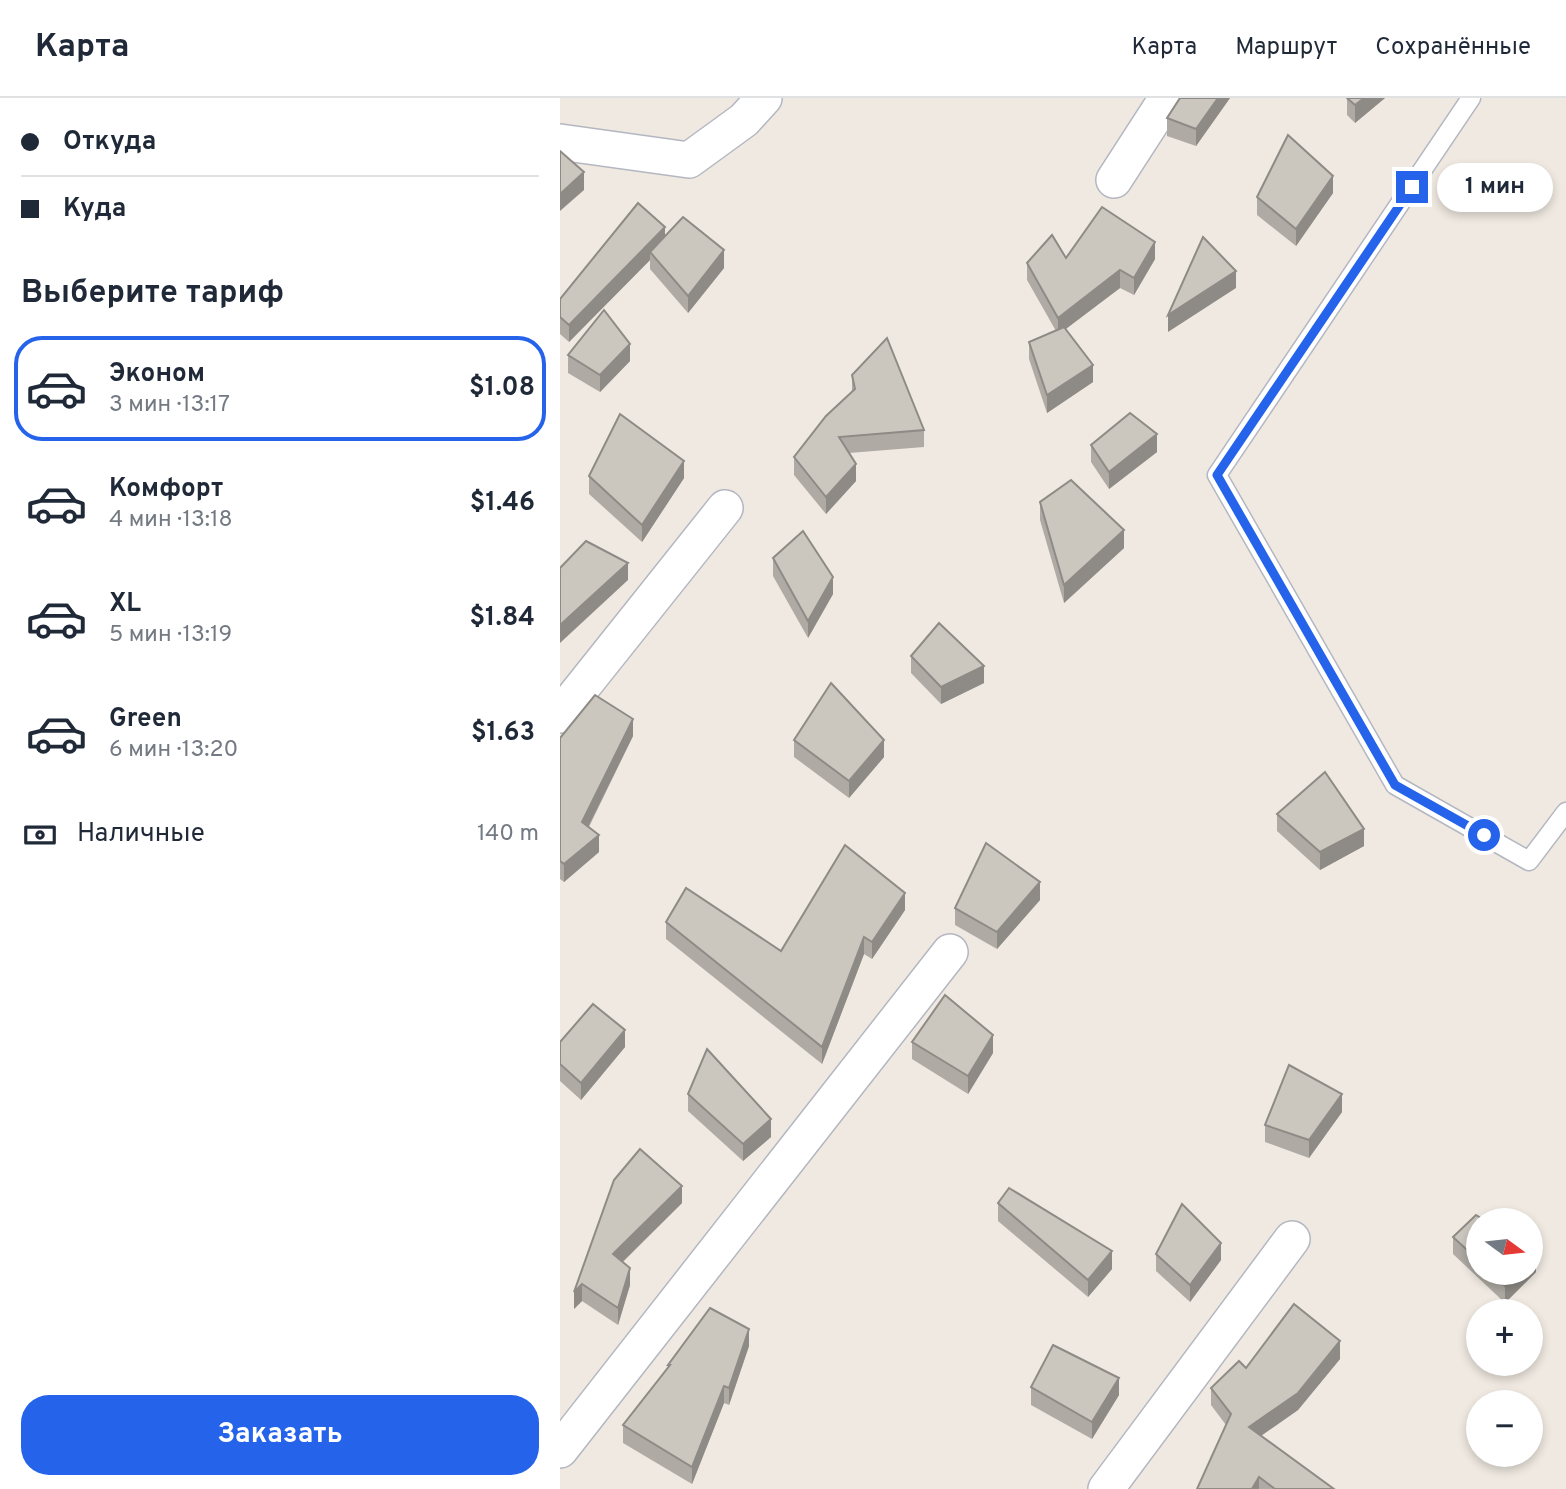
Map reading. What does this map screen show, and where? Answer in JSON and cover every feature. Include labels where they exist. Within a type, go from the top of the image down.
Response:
[{"type":"street","points":[[560,142],[689,160],[744,120],[764,98]]},
{"type":"street","points":[[1114,180],[1167,98]]},
{"type":"street","points":[[560,715],[725,508]]},
{"type":"street","points":[[560,1450],[950,952]]},
{"type":"street","points":[[1106,1489],[1292,1239]]},
{"type":"lane","points":[[1471,98],[1217,475],[1395,785],[1529,861],[1566,812]]},
{"type":"building","points":[[1180,98],[1218,98],[1196,129],[1167,118]]},
{"type":"building","points":[[1347,98],[1364,98],[1355,105]]},
{"type":"building","points":[[1288,135],[1333,176],[1296,229],[1257,197]]},
{"type":"building","points":[[560,151],[584,172],[560,194]]},
{"type":"building","points":[[638,203],[665,227],[569,325],[560,317],[560,299]]},
{"type":"building","points":[[1102,207],[1155,242],[1134,278],[1120,270],[1058,318],[1027,263],[1052,235],[1066,258]]},
{"type":"building","points":[[683,217],[724,250],[688,296],[650,252]]},
{"type":"building","points":[[1203,237],[1236,271],[1168,315]]},
{"type":"building","points":[[604,310],[630,344],[600,375],[568,355]]},
{"type":"building","points":[[1064,327],[1093,365],[1047,395],[1029,342]]},
{"type":"building","points":[[887,338],[924,430],[839,437],[856,464],[826,497],[794,457],[826,416],[855,389],[852,375]]},
{"type":"building","points":[[1130,413],[1157,434],[1109,472],[1091,445]]},
{"type":"building","points":[[620,414],[684,461],[642,525],[589,476]]},
{"type":"building","points":[[1071,480],[1124,530],[1064,585],[1040,502]]},
{"type":"building","points":[[803,531],[833,577],[808,621],[773,558]]},
{"type":"building","points":[[586,541],[628,563],[560,625],[560,568]]},
{"type":"building","points":[[939,623],[984,666],[941,687],[911,656]]},
{"type":"building","points":[[831,683],[884,740],[849,781],[794,740]]},
{"type":"building","points":[[595,695],[633,719],[582,822],[599,835],[564,864],[560,861],[560,738]]},
{"type":"building","points":[[1325,772],[1364,829],[1320,852],[1277,814]]},
{"type":"building","points":[[986,843],[1040,882],[997,932],[955,908]]},
{"type":"building","points":[[845,845],[905,893],[872,942],[864,937],[822,1047],[666,922],[686,888],[781,951]]},
{"type":"building","points":[[945,995],[993,1035],[968,1076],[912,1042]]},
{"type":"building","points":[[593,1004],[625,1030],[581,1083],[560,1064],[560,1042]]},
{"type":"building","points":[[707,1049],[771,1119],[743,1144],[688,1094]]},
{"type":"building","points":[[1289,1065],[1342,1094],[1309,1140],[1265,1125]]},
{"type":"building","points":[[640,1149],[682,1186],[613,1254],[630,1268],[618,1308],[582,1284],[574,1292],[614,1180]]},
{"type":"building","points":[[1009,1188],[1112,1251],[1088,1280],[998,1203]]},
{"type":"building","points":[[1182,1204],[1221,1243],[1190,1285],[1156,1254]]},
{"type":"building","points":[[1466,1225],[1466,1249],[1453,1237]]},
{"type":"building","points":[[1294,1304],[1340,1341],[1298,1393],[1249,1427],[1334,1489],[1275,1489],[1259,1477],[1252,1489],[1197,1489],[1231,1414],[1211,1388],[1239,1361],[1246,1368]]},
{"type":"building","points":[[710,1308],[749,1329],[729,1388],[724,1386],[692,1467],[623,1425]]},
{"type":"building","points":[[1053,1345],[1119,1378],[1092,1422],[1031,1387]]},
{"type":"route","points":[[1412,187],[1217,475],[1395,785],[1484,835]]}]
